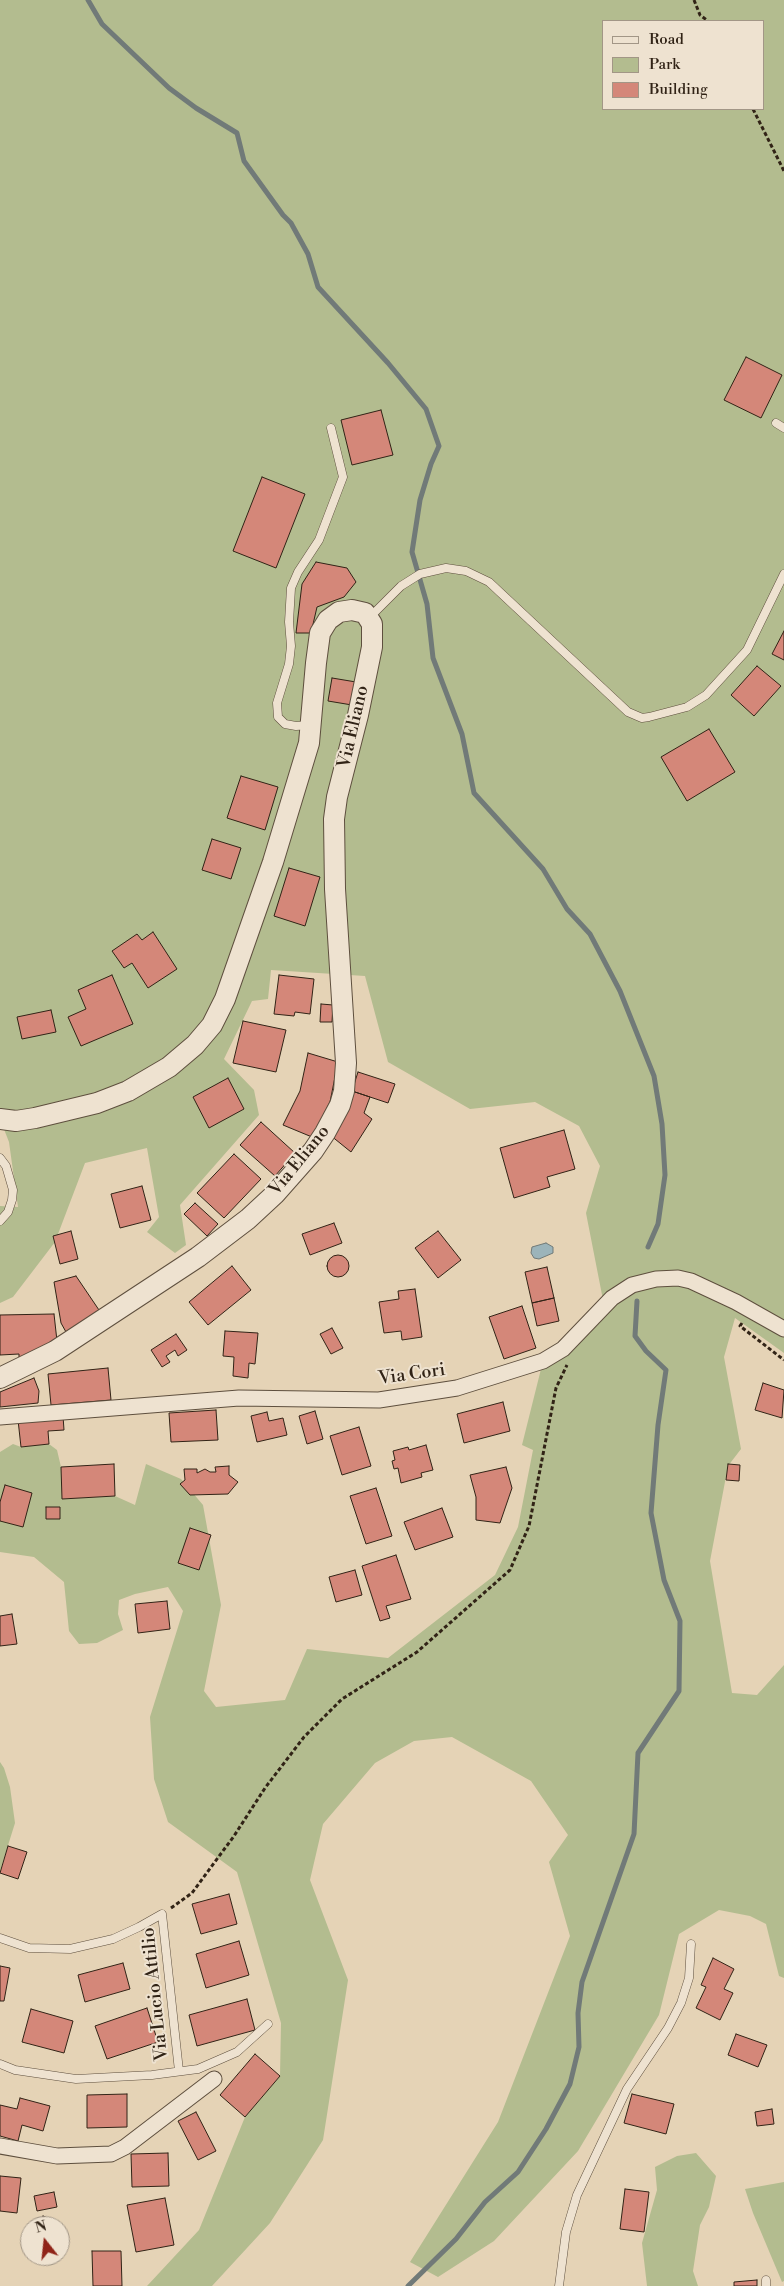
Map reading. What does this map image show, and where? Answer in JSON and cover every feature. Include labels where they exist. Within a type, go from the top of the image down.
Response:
[{"type":"street","points":[[0,1120],[16,1121],[35,1118],[119,1095],[159,1074],[187,1052],[207,1032],[225,999],[270,871],[309,743],[316,663],[323,626],[333,615],[346,610],[359,610],[370,618]]},
{"type":"street","name":"Via Eliano","points":[[0,1378],[55,1351],[216,1243],[275,1194],[313,1151],[332,1122],[342,1098],[346,1063],[335,889],[335,812],[372,647],[373,631],[370,618]]},
{"type":"street","name":"Via Cori","points":[[0,1417],[238,1398],[379,1400],[456,1388],[543,1361],[563,1349],[612,1298],[632,1286],[656,1279],[678,1278],[691,1281],[736,1302],[784,1329]]},
{"type":"street","points":[[0,2146],[57,2156],[111,2154],[125,2147],[214,2079]]},
{"type":"lane","points":[[776,423],[784,428]]},
{"type":"lane","points":[[312,725],[296,726],[285,724],[278,716],[277,703],[289,664],[291,646],[288,622],[291,588],[298,572],[319,540],[343,477],[331,428]]},
{"type":"lane","points":[[370,618],[401,586],[414,578],[425,572],[440,568],[458,569],[490,582],[628,712],[642,718],[687,707],[706,695],[747,650],[784,574]]},
{"type":"lane","points":[[0,1158],[6,1166],[13,1190],[8,1212],[0,1221]]},
{"type":"lane","points":[[0,1938],[29,1948],[70,1949],[112,1939],[162,1914]]},
{"type":"lane","name":"Via Lucio Attilio","points":[[162,1914],[179,2071]]},
{"type":"lane","points":[[559,2286],[566,2232],[577,2195],[627,2089],[668,2028],[681,2004],[689,1978],[691,1944]]},
{"type":"lane","points":[[0,2064],[15,2070],[76,2079],[179,2071],[204,2067],[228,2057],[246,2046],[268,2024]]},
{"type":"path","points":[[694,0],[700,15],[707,20]]},
{"type":"path","points":[[754,110],[784,171]]},
{"type":"path","points":[[740,1326],[784,1360]]},
{"type":"path","points":[[162,1914],[192,1893],[234,1836],[270,1781],[304,1737],[342,1699],[417,1652],[510,1570],[529,1526],[541,1456],[556,1388]]},
{"type":"green space","points":[[0,0],[784,0],[784,1353],[735,1318],[724,1357],[741,1449],[728,1466],[710,1561],[732,1693],[757,1695],[784,1665],[784,1978],[779,1976],[766,1924],[750,1916],[719,1910],[679,1934],[659,2015],[578,2151],[494,2241],[438,2277],[410,2262],[498,2122],[570,1936],[549,1862],[568,1835],[531,1781],[452,1737],[414,1741],[375,1763],[323,1824],[310,1880],[348,1980],[323,2140],[270,2223],[212,2286],[147,2286],[199,2230],[245,2117],[280,2076],[281,2023],[237,1872],[168,1822],[154,1779],[150,1717],[183,1611],[168,1587],[135,1594],[119,1600],[118,1614],[123,1630],[97,1643],[79,1644],[69,1631],[64,1582],[34,1557],[0,1552],[0,1452],[13,1444],[21,1447],[49,1444],[57,1450],[61,1467],[62,1499],[115,1496],[135,1505],[146,1464],[181,1479],[203,1505],[221,1605],[204,1691],[216,1707],[285,1700],[307,1649],[388,1658],[495,1575],[518,1527],[533,1450],[522,1445],[543,1361],[604,1305],[586,1213],[600,1166],[579,1126],[535,1102],[470,1109],[388,1062],[365,976],[271,970],[268,999],[252,1001],[224,1059],[254,1090],[259,1115],[180,1205],[186,1245],[175,1253],[147,1232],[159,1217],[147,1148],[85,1163],[55,1242],[13,1297],[0,1303],[0,1206],[18,1207],[9,1142],[0,1119]]},
{"type":"green space","points":[[0,1762],[10,1787],[15,1823],[0,1871]]},
{"type":"green space","points":[[696,2153],[716,2176],[709,2207],[700,2225],[693,2271],[698,2286],[647,2286],[642,2243],[657,2190],[655,2167],[677,2156]]},
{"type":"green space","points":[[784,2182],[784,2281],[782,2282],[745,2189]]},
{"type":"water","points":[[546,1243],[553,1247],[553,1253],[539,1259],[534,1258],[531,1253],[532,1247]]},
{"type":"building","points":[[746,357],[782,375],[761,418],[724,400]]},
{"type":"building","points":[[381,410],[393,455],[352,465],[341,420]]},
{"type":"building","points":[[262,477],[305,494],[276,568],[233,551]]},
{"type":"building","points":[[316,562],[347,568],[356,582],[344,597],[317,607],[311,633],[296,633],[302,584]]},
{"type":"building","points":[[784,631],[784,660],[772,654]]},
{"type":"building","points":[[757,666],[781,686],[754,716],[731,695]]},
{"type":"building","points":[[332,678],[356,682],[352,705],[328,701]]},
{"type":"building","points":[[709,729],[735,772],[687,801],[661,757]]},
{"type":"building","points":[[241,776],[278,787],[265,830],[227,818]]},
{"type":"building","points":[[212,839],[241,848],[231,879],[202,870]]},
{"type":"building","points":[[289,868],[320,877],[305,926],[274,916]]},
{"type":"building","points":[[153,932],[177,969],[148,988],[132,963],[124,968],[112,951],[137,934],[142,940]]},
{"type":"building","points":[[112,975],[133,1024],[81,1046],[68,1017],[86,1009],[78,990]]},
{"type":"building","points":[[279,975],[314,979],[310,1014],[295,1012],[294,1016],[274,1014]]},
{"type":"building","points":[[321,1004],[333,1005],[332,1022],[320,1022]]},
{"type":"building","points":[[51,1010],[56,1032],[22,1039],[17,1017]]},
{"type":"building","points":[[243,1021],[286,1030],[276,1072],[233,1063]]},
{"type":"building","points":[[308,1053],[338,1062],[330,1102],[312,1137],[283,1125],[300,1091]]},
{"type":"building","points":[[358,1072],[395,1084],[388,1103],[352,1091]]},
{"type":"building","points":[[228,1078],[244,1109],[209,1128],[193,1097]]},
{"type":"building","points":[[352,1091],[370,1097],[364,1113],[372,1119],[351,1152],[330,1135]]},
{"type":"building","points":[[261,1122],[295,1153],[275,1176],[240,1145]]},
{"type":"building","points":[[564,1130],[575,1169],[547,1177],[550,1187],[514,1198],[500,1148]]},
{"type":"building","points":[[234,1154],[261,1179],[224,1218],[197,1193]]},
{"type":"building","points":[[142,1186],[151,1220],[120,1228],[111,1194]]},
{"type":"building","points":[[195,1203],[218,1224],[207,1236],[184,1214]]},
{"type":"building","points":[[334,1223],[342,1243],[310,1255],[302,1234]]},
{"type":"building","points":[[71,1231],[78,1259],[60,1264],[53,1236]]},
{"type":"building","points":[[438,1231],[461,1260],[438,1278],[415,1248]]},
{"type":"building","points":[[338,1255],[346,1258],[349,1266],[346,1274],[338,1277],[330,1274],[327,1266],[330,1258]]},
{"type":"building","points":[[232,1266],[251,1290],[208,1325],[189,1302]]},
{"type":"building","points":[[547,1267],[554,1298],[532,1303],[525,1272]]},
{"type":"building","points":[[76,1276],[99,1310],[66,1332],[61,1323],[54,1282]]},
{"type":"building","points":[[415,1289],[422,1337],[402,1340],[401,1331],[384,1333],[379,1302],[399,1299],[398,1291]]},
{"type":"building","points":[[554,1298],[559,1321],[537,1326],[532,1303]]},
{"type":"building","points":[[522,1306],[536,1348],[504,1359],[489,1317]]},
{"type":"building","points":[[54,1314],[57,1341],[19,1359],[19,1354],[0,1355],[0,1315]]},
{"type":"building","points":[[332,1328],[343,1348],[331,1354],[320,1334]]},
{"type":"building","points":[[225,1331],[258,1333],[255,1364],[249,1363],[248,1378],[233,1376],[234,1357],[223,1356]]},
{"type":"building","points":[[176,1334],[187,1350],[178,1356],[175,1350],[166,1356],[170,1362],[162,1367],[151,1350]]},
{"type":"building","points":[[108,1368],[111,1400],[51,1405],[48,1374]]},
{"type":"building","points":[[34,1378],[39,1391],[38,1403],[0,1407],[0,1392]]},
{"type":"building","points":[[763,1383],[784,1390],[782,1418],[755,1410]]},
{"type":"building","points":[[503,1402],[510,1431],[464,1443],[457,1414]]},
{"type":"building","points":[[216,1410],[218,1440],[171,1442],[169,1413]]},
{"type":"building","points":[[315,1411],[323,1439],[307,1444],[299,1416]]},
{"type":"building","points":[[267,1412],[269,1421],[283,1418],[287,1435],[257,1442],[251,1416]]},
{"type":"building","points":[[63,1416],[64,1430],[48,1431],[49,1444],[21,1447],[18,1420]]},
{"type":"building","points":[[359,1427],[371,1466],[342,1475],[330,1436]]},
{"type":"building","points":[[426,1445],[433,1470],[421,1473],[422,1477],[401,1483],[398,1468],[394,1469],[392,1461],[395,1460],[393,1451],[408,1447],[409,1450]]},
{"type":"building","points":[[114,1464],[115,1496],[62,1499],[61,1467]]},
{"type":"building","points":[[728,1464],[740,1465],[739,1481],[726,1480]]},
{"type":"building","points":[[229,1466],[229,1475],[238,1482],[228,1494],[190,1495],[180,1484],[185,1480],[184,1469],[197,1469],[197,1473],[205,1469],[210,1472],[216,1472],[215,1467]]},
{"type":"building","points":[[506,1467],[512,1488],[500,1523],[476,1520],[476,1497],[470,1475]]},
{"type":"building","points":[[5,1485],[32,1493],[23,1527],[0,1521],[0,1502]]},
{"type":"building","points":[[376,1488],[392,1536],[366,1544],[350,1496]]},
{"type":"building","points":[[46,1507],[60,1507],[60,1519],[46,1519]]},
{"type":"building","points":[[442,1508],[453,1537],[415,1550],[404,1522]]},
{"type":"building","points":[[190,1528],[211,1535],[199,1570],[178,1563]]},
{"type":"building","points":[[396,1555],[411,1599],[386,1606],[390,1618],[380,1621],[362,1566]]},
{"type":"building","points":[[355,1570],[362,1595],[336,1602],[329,1577]]},
{"type":"building","points":[[167,1601],[170,1629],[138,1633],[135,1604]]},
{"type":"building","points":[[12,1614],[17,1644],[0,1646],[0,1616]]},
{"type":"building","points":[[8,1846],[27,1852],[18,1879],[0,1873]]},
{"type":"building","points":[[229,1894],[237,1924],[201,1934],[192,1904]]},
{"type":"building","points":[[239,1941],[249,1975],[206,1988],[196,1954]]},
{"type":"building","points":[[713,1958],[734,1969],[724,1989],[733,1993],[720,2020],[696,2008],[706,1987],[701,1985]]},
{"type":"building","points":[[123,1963],[130,1989],[85,2002],[78,1975]]},
{"type":"building","points":[[0,1966],[10,1968],[4,2001],[0,2001]]},
{"type":"building","points":[[247,1999],[255,2030],[197,2046],[189,2015]]},
{"type":"building","points":[[147,2008],[158,2042],[107,2059],[95,2026]]},
{"type":"building","points":[[31,2009],[73,2021],[64,2053],[22,2042]]},
{"type":"building","points":[[736,2034],[767,2045],[758,2067],[728,2055]]},
{"type":"building","points":[[255,2054],[280,2076],[245,2117],[220,2095]]},
{"type":"building","points":[[127,2094],[127,2127],[87,2128],[87,2095]]},
{"type":"building","points":[[632,2094],[674,2104],[666,2134],[624,2123]]},
{"type":"building","points":[[20,2098],[50,2106],[43,2131],[22,2125],[18,2141],[0,2136],[0,2105],[17,2109]]},
{"type":"building","points":[[772,2109],[774,2124],[757,2126],[755,2112]]},
{"type":"building","points":[[196,2112],[216,2151],[198,2160],[178,2121]]},
{"type":"building","points":[[168,2153],[169,2186],[132,2187],[131,2154]]},
{"type":"building","points":[[0,2176],[21,2178],[17,2213],[0,2211]]},
{"type":"building","points":[[625,2189],[649,2192],[644,2232],[620,2229]]},
{"type":"building","points":[[54,2192],[57,2207],[37,2211],[34,2196]]},
{"type":"building","points":[[165,2198],[174,2245],[136,2252],[127,2205]]},
{"type":"building","points":[[92,2251],[121,2251],[122,2286],[93,2286]]},
{"type":"building","points":[[757,2280],[757,2286],[734,2286],[734,2282]]},
{"type":"waterway","points":[[88,0],[102,24],[169,88],[196,108],[237,133],[244,161],[283,215],[291,223],[308,254],[318,287],[388,363],[426,409],[439,446],[431,464],[420,500],[412,552],[427,604],[433,658],[462,734],[474,793],[543,869],[567,909],[590,934],[620,991],[654,1076],[662,1124],[665,1175],[658,1224],[648,1247]]},
{"type":"waterway","points":[[408,2286],[456,2239],[485,2202],[518,2172],[546,2129],[570,2084],[579,2047],[578,2013],[582,1982],[634,1834],[638,1753],[679,1691],[680,1621],[664,1580],[651,1513],[658,1425],[666,1370],[646,1351],[635,1336],[637,1301]]}]
